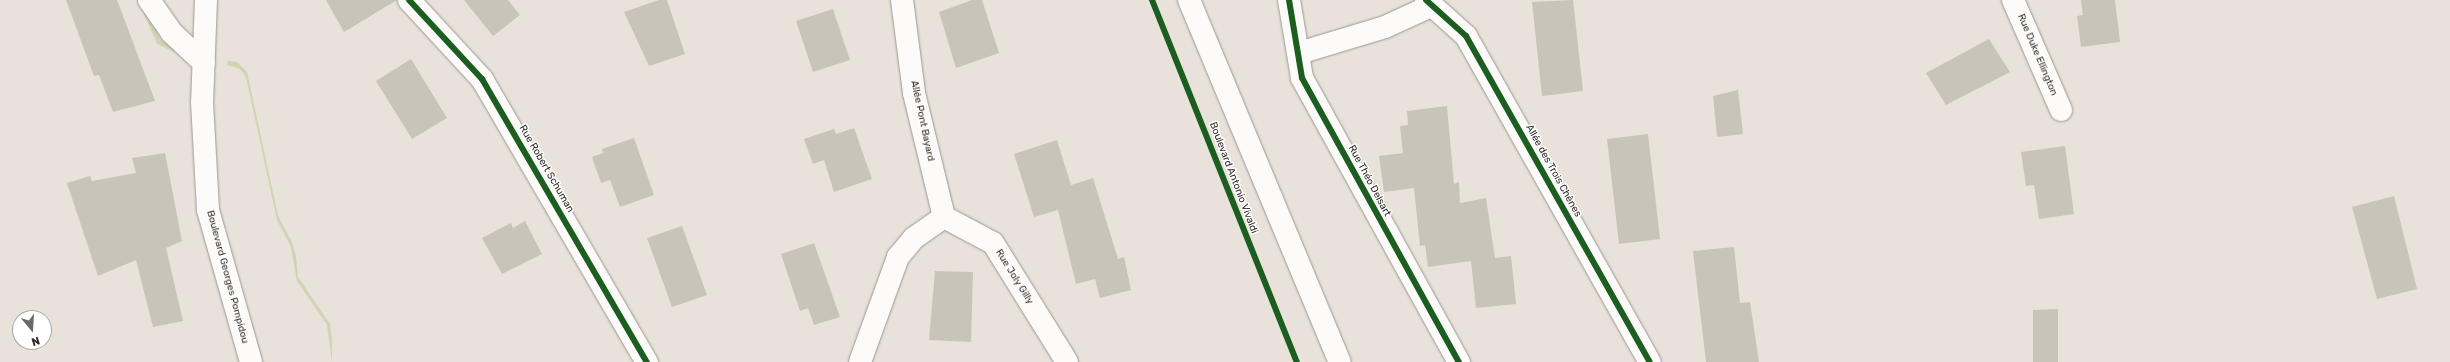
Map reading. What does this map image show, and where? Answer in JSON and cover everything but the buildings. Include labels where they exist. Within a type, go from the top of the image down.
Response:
[{"type":"street","points":[[149,0],[171,32],[204,63]]},
{"type":"street","name":"Boulevard Georges Pompidou","points":[[206,0],[202,102],[208,210],[251,362]]},
{"type":"street","name":"Rue Robert Schuman","points":[[409,0],[482,79],[648,362]]},
{"type":"street","name":"Allée Pont Bayard","points":[[902,0],[914,93],[944,217]]},
{"type":"street","points":[[1189,0],[1340,362]]},
{"type":"street","name":"Rue Théo Delsart","points":[[1290,0],[1302,78],[1459,362]]},
{"type":"street","name":"Rue Duke Ellington","points":[[2013,0],[2061,110]]},
{"type":"street","name":"Allée des Trois Chênes","points":[[1299,53],[1385,27],[1429,3],[1466,36],[1650,362]]},
{"type":"street","points":[[860,362],[898,257],[914,238],[944,217]]},
{"type":"street","name":"Rue Joly Gilly","points":[[944,217],[993,243],[1067,362]]},
{"type":"shaded area","points":[[138,0],[144,0],[160,39],[183,56],[157,44]]},
{"type":"shaded area","points":[[228,61],[237,62],[247,72],[278,216],[292,242],[296,257],[298,277],[330,324],[332,362],[327,325],[297,281],[291,247],[277,220],[246,77],[240,69],[227,65]]},
{"type":"cycle path","points":[[409,0],[482,79],[647,362]]},
{"type":"cycle path","name":"Boulevard Antonio Vivaldi","points":[[1152,0],[1297,362]]},
{"type":"cycle path","points":[[1289,0],[1302,78],[1459,362]]},
{"type":"cycle path","points":[[1426,0],[1466,36],[1650,362]]}]
